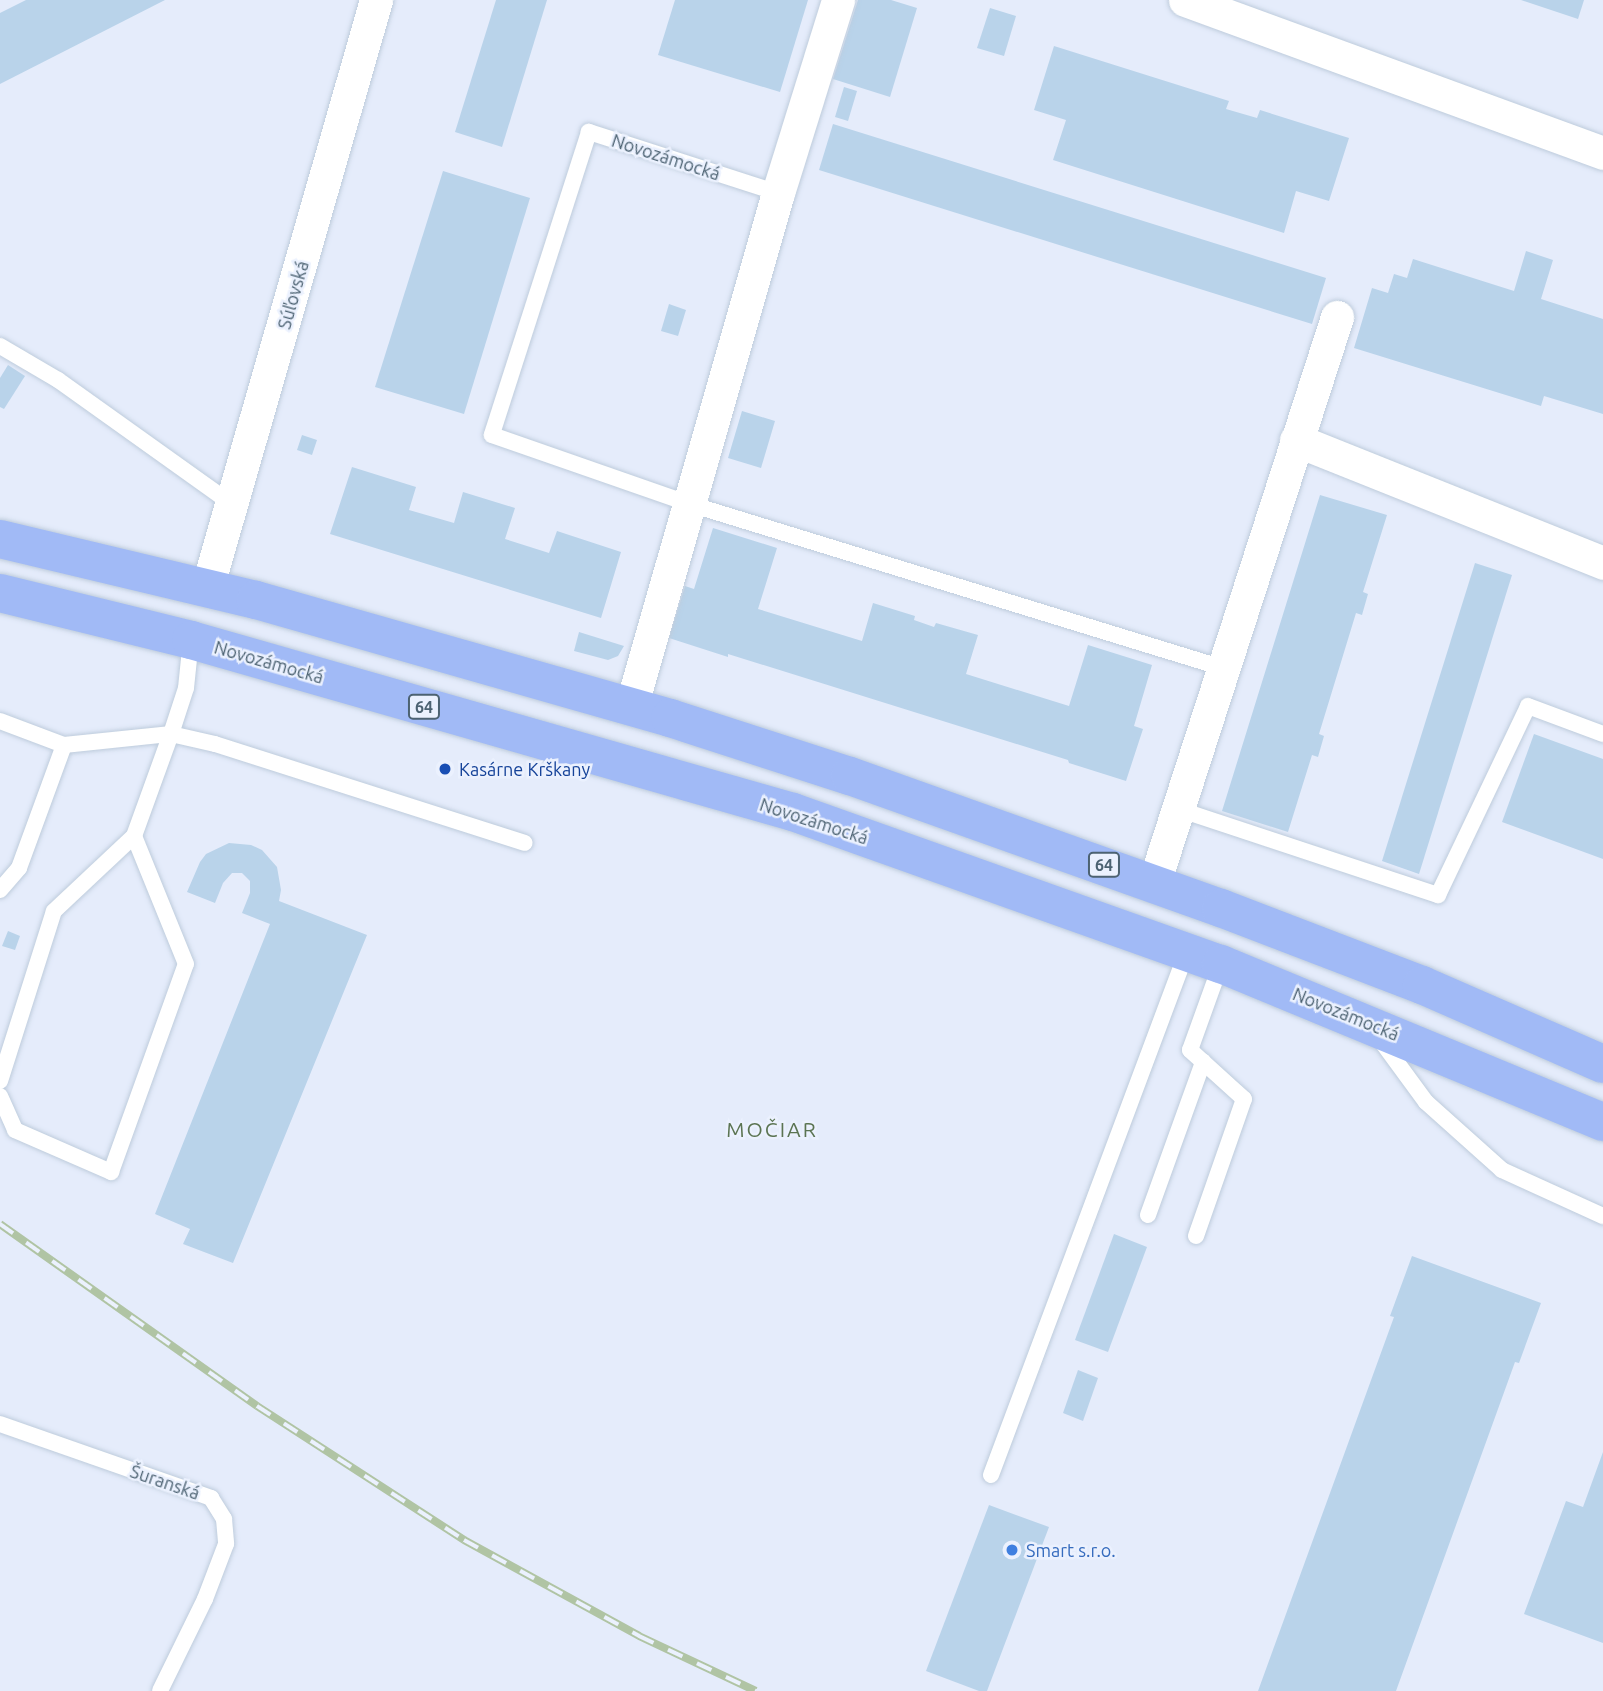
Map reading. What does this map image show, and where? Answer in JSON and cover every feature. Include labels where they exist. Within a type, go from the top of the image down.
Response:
[{"type":"main road","name":"64","points":[[0,539],[207,589],[631,707],[849,776],[1154,883],[1422,985],[1603,1064]]},
{"type":"main road","points":[[191,640],[207,589]]},
{"type":"main road","name":"Novozámocká","points":[[0,593],[191,640],[793,812],[1204,957],[1367,1022],[1603,1122]]},
{"type":"main road","points":[[616,760],[631,707]]},
{"type":"street","name":"Súľovská","points":[[207,589],[376,0]]},
{"type":"street","points":[[631,707],[778,193],[838,0]]},
{"type":"street","points":[[1185,0],[1603,153]]},
{"type":"street","points":[[1154,883],[1337,317]]},
{"type":"street","points":[[1296,440],[1603,563]]},
{"type":"lane","name":"Novozámocká","points":[[690,504],[492,435],[589,132],[778,193]]},
{"type":"lane","points":[[0,346],[58,380],[233,505]]},
{"type":"lane","points":[[690,504],[1223,668]]},
{"type":"lane","points":[[0,1081],[54,911],[134,836],[186,688],[191,640]]},
{"type":"lane","points":[[1178,809],[1438,895],[1528,706],[1603,734]]},
{"type":"lane","points":[[0,721],[64,745],[171,734],[215,744],[525,843]]},
{"type":"lane","points":[[0,889],[19,868],[64,745]]},
{"type":"lane","points":[[0,1096],[15,1130],[111,1171],[186,964],[134,836]]},
{"type":"lane","points":[[1196,1236],[1244,1099],[1190,1050],[1204,957]]},
{"type":"lane","points":[[990,1475],[1204,957]]},
{"type":"lane","points":[[1367,1022],[1426,1102],[1502,1170],[1603,1216]]},
{"type":"lane","points":[[1148,1215],[1203,1062]]},
{"type":"lane","name":"Šuranská","points":[[0,1424],[211,1499],[225,1518],[226,1544],[205,1600],[160,1691]]},
{"type":"building","points":[[26,0],[165,0],[0,84],[0,13]]},
{"type":"building","points":[[496,0],[547,0],[502,147],[455,132]]},
{"type":"building","points":[[675,0],[808,0],[780,92],[658,55]]},
{"type":"building","points":[[858,0],[891,0],[917,8],[890,97],[833,79]]},
{"type":"building","points":[[1521,0],[1584,0],[1578,19]]},
{"type":"building","points":[[990,8],[1016,16],[1004,56],[977,48]]},
{"type":"building","points":[[1054,46],[1229,101],[1226,109],[1257,118],[1260,110],[1349,138],[1329,201],[1296,191],[1284,233],[1053,160],[1066,120],[1034,110]]},
{"type":"building","points":[[844,87],[857,91],[848,121],[835,117]]},
{"type":"building","points":[[833,124],[1326,278],[1312,324],[819,170]]},
{"type":"building","points":[[443,171],[530,198],[464,414],[375,387]]},
{"type":"building","points":[[1526,251],[1553,260],[1541,299],[1603,319],[1603,414],[1544,396],[1541,406],[1354,348],[1372,288],[1388,293],[1394,274],[1407,278],[1413,259],[1514,291]]},
{"type":"building","points":[[669,304],[686,310],[678,336],[661,331]]},
{"type":"building","points":[[8,365],[25,376],[4,409],[0,407],[0,378]]},
{"type":"building","points":[[742,411],[775,421],[761,468],[728,458]]},
{"type":"building","points":[[302,435],[317,440],[312,455],[297,450]]},
{"type":"building","points":[[352,467],[416,487],[409,510],[454,523],[463,492],[515,508],[505,539],[549,553],[557,531],[621,552],[601,618],[330,534]]},
{"type":"building","points":[[1320,495],[1387,515],[1363,592],[1368,594],[1362,615],[1356,613],[1319,734],[1324,736],[1318,757],[1312,755],[1288,832],[1222,811]]},
{"type":"building","points":[[713,528],[777,548],[758,609],[862,641],[873,603],[915,616],[914,620],[934,627],[936,623],[978,635],[966,674],[1069,706],[1088,645],[1152,665],[1134,726],[1143,729],[1126,781],[1069,763],[1068,760],[669,638],[685,586],[694,589]]},
{"type":"building","points":[[1475,563],[1512,575],[1419,874],[1382,861]]},
{"type":"building","points":[[579,632],[624,646],[618,656],[608,660],[574,651]]},
{"type":"building","points":[[1534,734],[1603,759],[1603,859],[1502,822]]},
{"type":"building","points":[[229,843],[251,845],[262,850],[277,867],[281,890],[279,901],[367,935],[233,1263],[183,1244],[190,1229],[155,1214],[270,924],[242,913],[250,893],[250,881],[242,873],[232,873],[223,883],[215,903],[187,892],[206,854]]},
{"type":"building","points":[[8,931],[20,936],[15,950],[2,946]]},
{"type":"building","points":[[1114,1234],[1147,1247],[1108,1352],[1075,1340]]},
{"type":"building","points":[[1412,1256],[1541,1303],[1519,1363],[1515,1362],[1396,1691],[1258,1691],[1394,1317],[1390,1316]]},
{"type":"building","points":[[1078,1370],[1098,1378],[1083,1421],[1063,1413]]},
{"type":"building","points":[[1603,1452],[1603,1643],[1524,1614],[1566,1501],[1583,1507]]},
{"type":"building","points":[[989,1505],[1049,1527],[987,1691],[979,1691],[926,1671]]},
{"type":"railway","points":[[0,1224],[257,1406],[464,1540],[639,1636],[756,1691]]},
{"type":"place","name":"Kasárne Krškany","points":[[445,769]]},
{"type":"place","name":"Smart s.r.o.","points":[[1012,1550]]},
{"type":"district","name":"MOČIAR","points":[[772,1129]]}]
